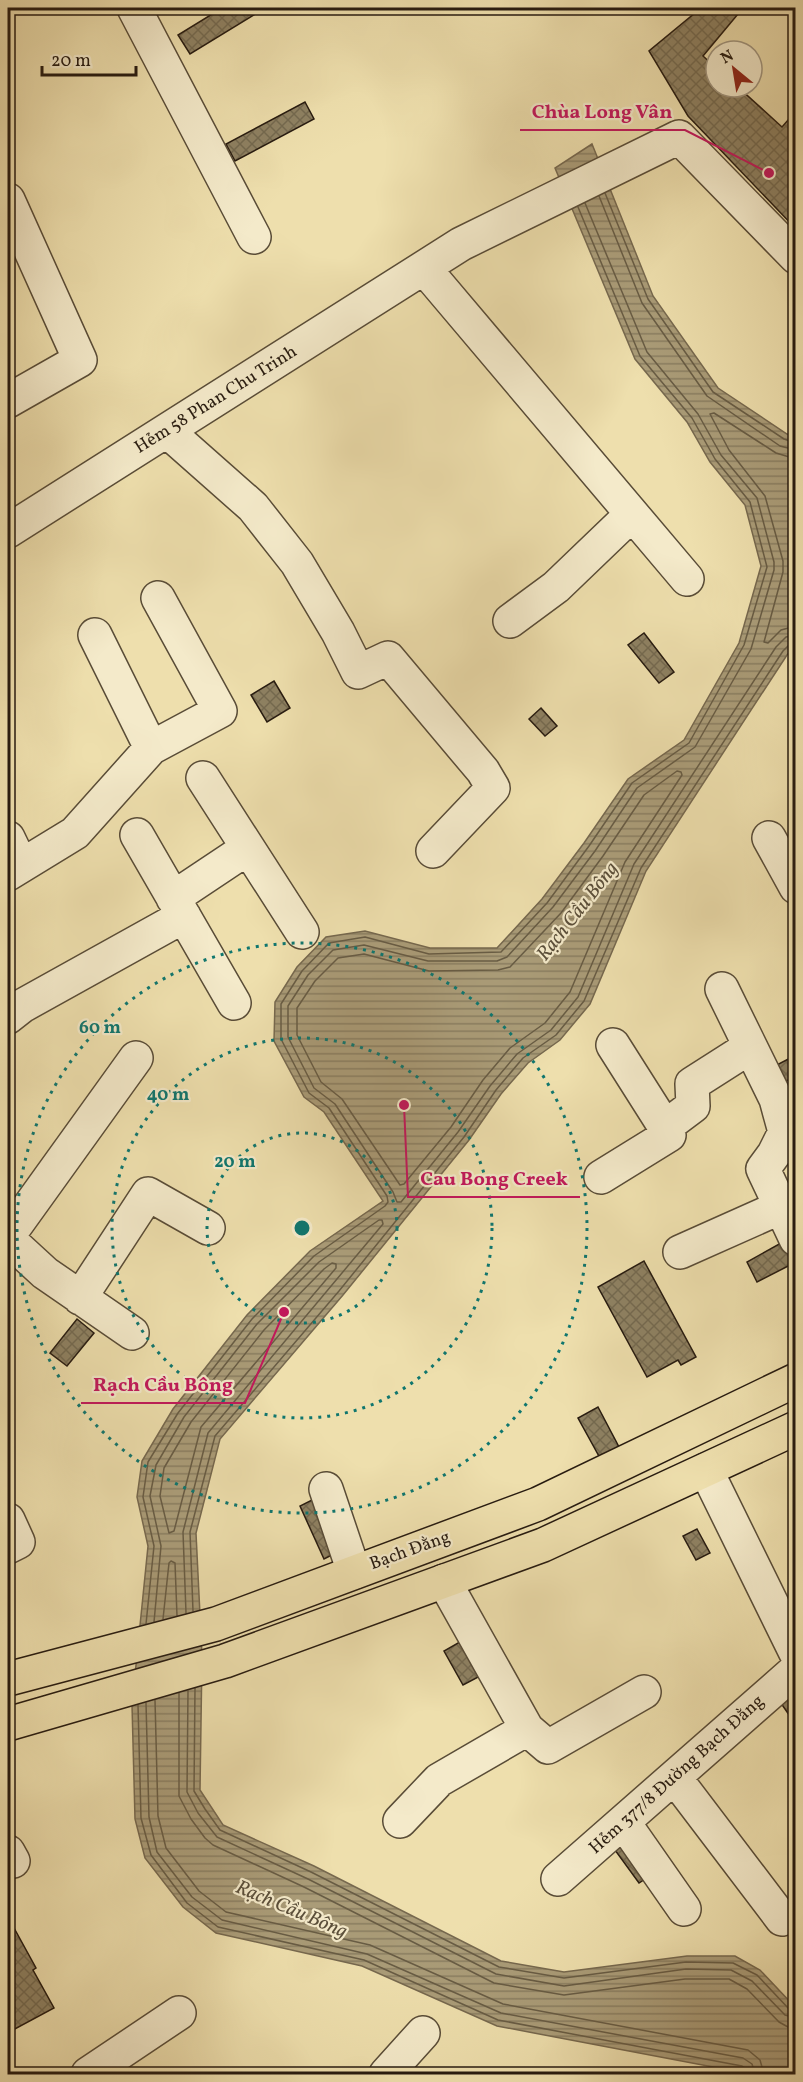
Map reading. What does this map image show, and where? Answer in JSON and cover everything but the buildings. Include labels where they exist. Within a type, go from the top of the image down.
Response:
[{"type":"main road","name":"Bạch Đằng","points":[[8,1679],[216,1624],[538,1504],[795,1380]]},
{"type":"main road","points":[[8,1724],[225,1661],[543,1545],[795,1428]]},
{"type":"street","points":[[134,8],[254,237]]},
{"type":"street","name":"Hẻm 58 Phan Chu Trinh","points":[[8,531],[461,244],[679,137],[795,257]]},
{"type":"street","points":[[8,200],[81,360],[8,401]]},
{"type":"street","points":[[424,268],[687,579]]},
{"type":"street","points":[[167,431],[253,507],[297,563],[338,632],[358,672],[388,658],[483,771],[493,788],[433,851]]},
{"type":"street","points":[[510,621],[556,587],[632,514]]},
{"type":"street","points":[[12,859],[75,833],[151,748],[220,711],[158,598]]},
{"type":"street","points":[[95,635],[151,748]]},
{"type":"street","points":[[203,778],[302,932]]},
{"type":"street","points":[[137,835],[234,1002]]},
{"type":"street","points":[[769,838],[795,887]]},
{"type":"street","points":[[8,1017],[179,907],[248,848]]},
{"type":"street","points":[[722,989],[776,1099],[785,1132],[774,1154],[763,1168],[795,1239]]},
{"type":"street","points":[[602,1177],[669,1135],[613,1045]]},
{"type":"street","points":[[665,1126],[693,1106],[692,1084],[750,1047]]},
{"type":"street","points":[[132,1333],[45,1273],[8,1238],[136,1058]]},
{"type":"street","points":[[80,1298],[148,1194],[208,1228]]},
{"type":"street","points":[[680,1252],[781,1207]]},
{"type":"street","points":[[706,1470],[795,1653]]},
{"type":"street","points":[[326,1489],[354,1572]]},
{"type":"street","points":[[8,1520],[18,1542],[8,1546]]},
{"type":"street","points":[[444,1581],[526,1729],[548,1747],[644,1692]]},
{"type":"street","name":"Hẻm 377/8 Đường Bạch Đằng","points":[[558,1879],[795,1670]]},
{"type":"street","points":[[400,1821],[439,1780],[526,1729]]},
{"type":"street","points":[[675,1778],[782,1919]]},
{"type":"street","points":[[624,1823],[684,1909]]},
{"type":"street","points":[[88,2074],[179,2013]]},
{"type":"street","points":[[386,2074],[423,2033]]},
{"type":"water","points":[[592,144],[653,296],[718,388],[795,437],[795,646],[646,871],[590,1004],[560,1040],[528,1063],[501,1094],[469,1140],[343,1295],[220,1439],[196,1533],[202,1656],[200,1790],[223,1825],[314,1866],[501,1961],[564,1972],[687,1956],[735,1956],[760,1970],[795,2007],[795,2074],[750,2074],[497,2026],[362,1966],[216,1933],[183,1907],[145,1858],[135,1819],[132,1705],[148,1546],[137,1497],[142,1461],[173,1409],[247,1315],[310,1251],[383,1201],[324,1112],[304,1097],[274,1041],[275,1002],[297,967],[326,937],[365,931],[430,948],[497,948],[542,899],[628,779],[684,740],[739,643],[761,566],[745,505],[710,462],[687,422],[635,359],[555,168]]},
{"type":"place","name":"Chùa Long Vân","points":[[769,173]]},
{"type":"place","name":"Cau Bong Creek","points":[[404,1105]]},
{"type":"place","name":"Rạch Cầu Bông","points":[[284,1312]]}]
